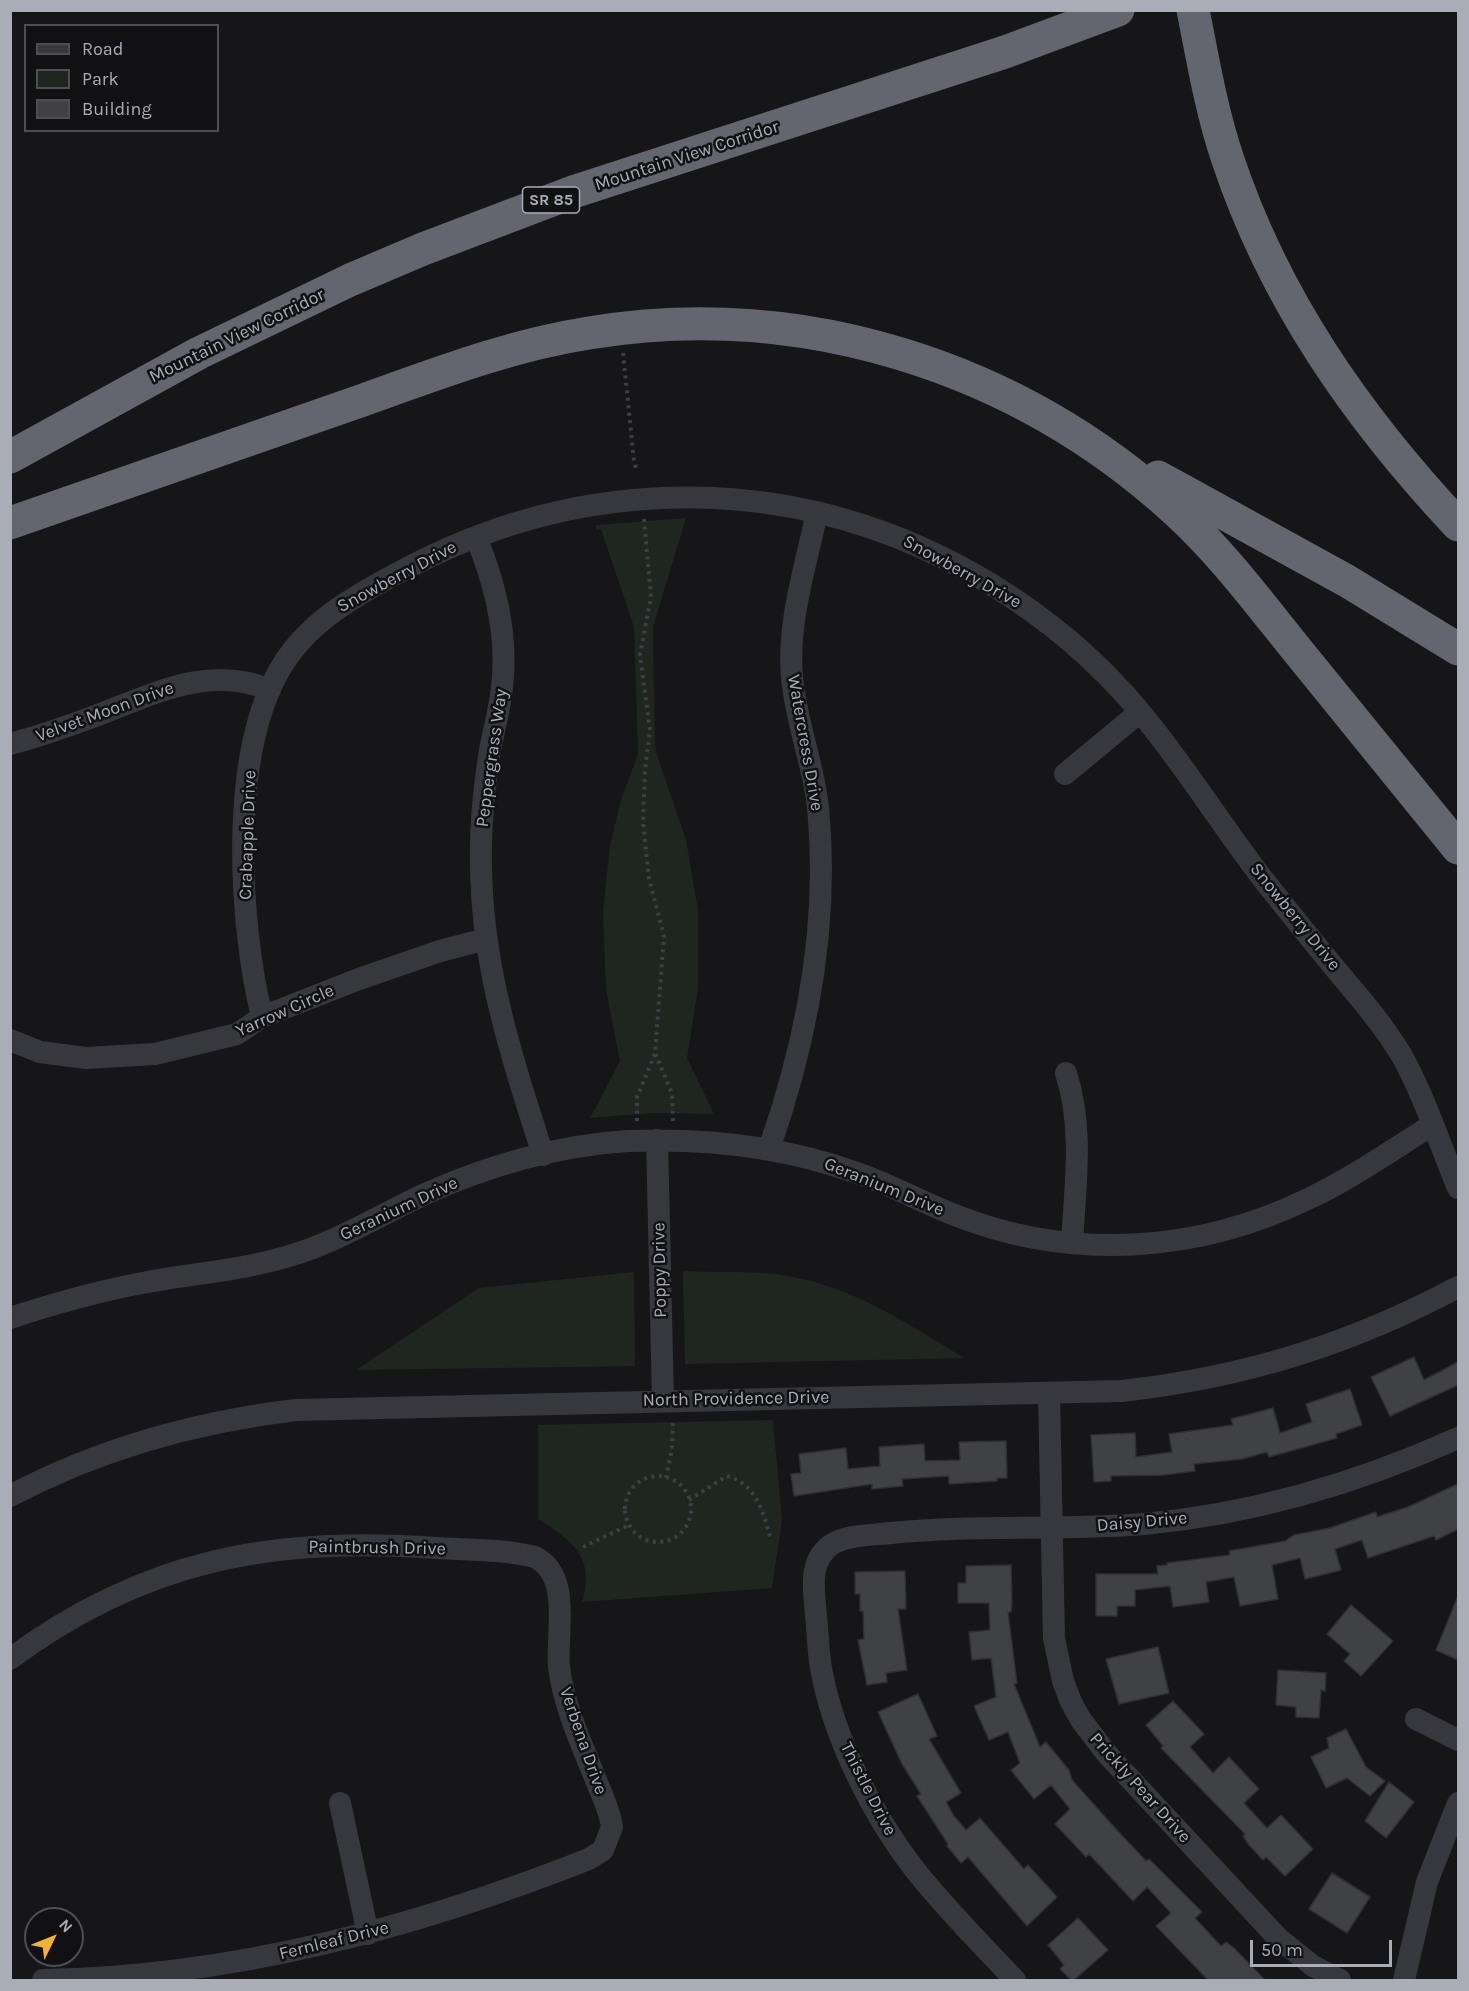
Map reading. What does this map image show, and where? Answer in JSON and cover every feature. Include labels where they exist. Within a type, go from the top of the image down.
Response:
[{"type":"highway","name":"Mountain View Corridor","points":[[10,457],[210,347],[339,285],[423,249],[573,192],[1005,52],[1118,10]]},
{"type":"highway","points":[[1195,19],[1214,114],[1227,156],[1245,207],[1276,275],[1318,350],[1368,422],[1458,525]]},
{"type":"highway","points":[[10,523],[506,351],[559,338],[634,327],[736,325],[838,337],[915,357],[953,370],[1018,399],[1347,581],[1458,650]]},
{"type":"highway","points":[[1062,424],[1146,484],[1212,547],[1458,848]]},
{"type":"street","name":"Snowberry Drive","points":[[270,690],[291,651],[310,630],[334,610],[413,564],[476,537],[553,512],[629,499],[710,497],[776,504],[817,512],[894,535],[926,549],[1000,590],[1063,635],[1092,660],[1140,711],[1262,877],[1377,1019],[1403,1059],[1458,1188]]},
{"type":"street","name":"Watercress Drive","points":[[769,1149],[786,1099],[806,1023],[818,939],[821,865],[818,800],[811,760],[795,696],[791,659],[794,621],[817,512]]},
{"type":"street","name":"Peppergrass Way","points":[[476,537],[495,597],[503,667],[500,703],[490,750],[482,814],[481,889],[486,939],[501,1022],[543,1155]]},
{"type":"street","name":"Velvet Moon Drive","points":[[10,744],[78,723],[157,691],[197,681],[232,681],[270,690]]},
{"type":"street","name":"Crabapple Drive","points":[[262,1017],[248,943],[243,862],[253,751],[270,690]]},
{"type":"street","points":[[1065,774],[1140,711]]},
{"type":"street","name":"Yarrow Circle","points":[[10,1040],[40,1052],[63,1056],[132,1057],[237,1034],[262,1017],[395,965],[486,939]]},
{"type":"street","points":[[1066,1073],[1075,1104],[1078,1138],[1072,1243]]},
{"type":"street","name":"Geranium Drive","points":[[10,1318],[112,1289],[220,1272],[290,1256],[342,1236],[467,1177],[543,1155],[595,1144],[657,1140],[715,1142],[769,1149],[856,1173],[988,1227],[1072,1243],[1113,1246],[1156,1244],[1197,1238],[1239,1227],[1314,1197],[1432,1125]]},
{"type":"street","name":"Poppy Drive","points":[[657,1140],[668,1409]]},
{"type":"street","name":"North Providence Drive","points":[[10,1496],[72,1466],[136,1442],[175,1431],[256,1415],[326,1407],[668,1409],[1122,1391],[1165,1386],[1249,1370],[1302,1355],[1377,1327],[1458,1287]]},
{"type":"street","name":"Prickly Pear Drive","points":[[1049,1393],[1054,1638],[1063,1681],[1081,1720],[1107,1754],[1278,1938],[1313,1966],[1340,1980]]},
{"type":"street","name":"Daisy Drive","points":[[820,1557],[839,1541],[882,1534],[965,1528],[1145,1524],[1241,1510],[1330,1488],[1374,1473],[1458,1438]]},
{"type":"street","name":"Paintbrush Drive","points":[[10,1659],[63,1623],[133,1587],[194,1566],[263,1550],[340,1544],[385,1544],[527,1555],[549,1567]]},
{"type":"street","name":"Thistle Drive","points":[[820,1557],[813,1581],[820,1666],[835,1722],[847,1752],[879,1814],[912,1867],[1015,1980]]},
{"type":"street","name":"Verbena Drive","points":[[549,1567],[558,1583],[558,1648],[562,1684],[573,1724],[611,1819],[612,1827],[608,1843]]},
{"type":"street","points":[[1416,1719],[1458,1740]]},
{"type":"street","points":[[340,1803],[368,1934]]},
{"type":"street","points":[[1404,1980],[1428,1882],[1458,1803]]},
{"type":"street","name":"Fernleaf Drive","points":[[43,1980],[114,1977],[208,1967],[301,1950],[368,1934],[535,1880],[597,1855],[608,1843]]},
{"type":"path","points":[[622,350],[633,461],[637,472]]},
{"type":"path","points":[[636,1124],[637,1097],[655,1053],[664,936],[649,879],[643,823],[645,770],[650,730],[640,655],[651,597],[644,518]]},
{"type":"path","points":[[655,1053],[672,1093],[673,1123]]},
{"type":"path","points":[[666,1478],[672,1449],[668,1409]]},
{"type":"path","points":[[689,1500],[727,1476],[738,1479],[761,1506],[771,1541]]},
{"type":"path","points":[[655,1477],[666,1478],[684,1490],[689,1500],[690,1511],[683,1530],[666,1541],[645,1540],[629,1525],[625,1505],[635,1486],[655,1477]]},
{"type":"path","points":[[584,1547],[629,1525]]},
{"type":"green space","points":[[686,518],[653,627],[655,742],[656,752],[686,840],[698,910],[698,989],[687,1058],[714,1114],[654,1113],[590,1118],[620,1061],[606,990],[603,911],[610,845],[621,800],[638,754],[634,627],[601,529],[596,530],[596,525]]},
{"type":"green space","points":[[683,1271],[785,1275],[821,1284],[884,1310],[964,1358],[685,1364]]},
{"type":"green space","points":[[634,1272],[635,1366],[356,1370],[479,1288]]},
{"type":"green space","points":[[773,1420],[782,1520],[772,1588],[582,1602],[586,1587],[586,1573],[578,1552],[571,1543],[538,1519],[538,1425]]},
{"type":"building","points":[[1414,1357],[1424,1380],[1458,1362],[1458,1385],[1390,1416],[1371,1377]]},
{"type":"building","points":[[1350,1389],[1362,1425],[1336,1434],[1337,1438],[1269,1457],[1267,1452],[1242,1459],[1194,1464],[1195,1471],[1164,1475],[1111,1476],[1111,1481],[1094,1482],[1091,1435],[1135,1433],[1136,1457],[1172,1452],[1169,1434],[1233,1425],[1231,1419],[1273,1408],[1280,1433],[1312,1422],[1306,1404]]},
{"type":"building","points":[[1006,1441],[1007,1478],[997,1478],[997,1481],[949,1484],[949,1476],[902,1479],[903,1486],[872,1489],[872,1484],[794,1496],[791,1474],[801,1473],[799,1454],[846,1448],[848,1469],[880,1466],[879,1447],[924,1444],[925,1461],[960,1460],[959,1442]]},
{"type":"building","points":[[1458,1484],[1458,1529],[1436,1540],[1434,1536],[1368,1558],[1362,1540],[1335,1549],[1341,1570],[1305,1579],[1300,1558],[1272,1565],[1278,1599],[1240,1606],[1234,1577],[1206,1582],[1209,1602],[1173,1607],[1170,1586],[1135,1590],[1135,1606],[1117,1606],[1117,1616],[1096,1616],[1096,1574],[1158,1574],[1157,1566],[1167,1565],[1167,1563],[1230,1555],[1229,1551],[1285,1541],[1294,1535],[1330,1528],[1376,1512],[1377,1517],[1408,1507]]},
{"type":"building","points":[[1011,1565],[1012,1602],[1011,1612],[1008,1612],[1017,1683],[1014,1684],[1040,1747],[1046,1742],[1069,1770],[1072,1780],[1116,1829],[1146,1861],[1149,1859],[1202,1912],[1195,1918],[1221,1946],[1226,1942],[1234,1948],[1265,1980],[1208,1980],[1156,1926],[1171,1913],[1147,1887],[1133,1901],[1089,1854],[1086,1857],[1055,1824],[1070,1809],[1051,1785],[1034,1799],[1011,1770],[1020,1763],[1008,1732],[989,1740],[974,1706],[996,1697],[991,1658],[972,1660],[969,1632],[990,1630],[989,1603],[958,1603],[958,1583],[966,1583],[966,1566]]},
{"type":"building","points":[[905,1571],[906,1609],[898,1609],[907,1670],[886,1673],[887,1682],[867,1685],[858,1640],[864,1639],[863,1611],[860,1611],[860,1594],[855,1594],[855,1572]]},
{"type":"building","points":[[1458,1596],[1458,1660],[1436,1650]]},
{"type":"building","points":[[1351,1605],[1393,1641],[1361,1676],[1344,1661],[1350,1654],[1327,1634]]},
{"type":"building","points":[[1158,1647],[1169,1693],[1119,1704],[1106,1659]]},
{"type":"building","points":[[1278,1670],[1326,1673],[1325,1691],[1321,1690],[1319,1718],[1296,1717],[1296,1707],[1276,1705]]},
{"type":"building","points":[[918,1694],[937,1736],[929,1739],[961,1793],[946,1802],[954,1816],[966,1830],[980,1818],[1024,1869],[1028,1865],[1057,1897],[1027,1926],[968,1857],[961,1863],[947,1846],[948,1844],[917,1796],[921,1794],[902,1764],[878,1712]]},
{"type":"building","points":[[1173,1701],[1204,1734],[1190,1747],[1213,1773],[1229,1757],[1259,1789],[1244,1803],[1267,1828],[1281,1815],[1313,1849],[1285,1876],[1266,1857],[1263,1860],[1249,1845],[1243,1836],[1245,1834],[1161,1748],[1163,1746],[1146,1725]]},
{"type":"building","points":[[1346,1729],[1366,1767],[1385,1781],[1370,1796],[1347,1778],[1326,1788],[1311,1757],[1329,1748],[1327,1738]]},
{"type":"building","points":[[1389,1782],[1414,1802],[1386,1838],[1365,1821]]},
{"type":"building","points":[[1332,1873],[1370,1897],[1347,1933],[1309,1909]]},
{"type":"building","points":[[1078,1918],[1108,1950],[1074,1980],[1071,1980],[1060,1969],[1064,1965],[1048,1945]]}]
